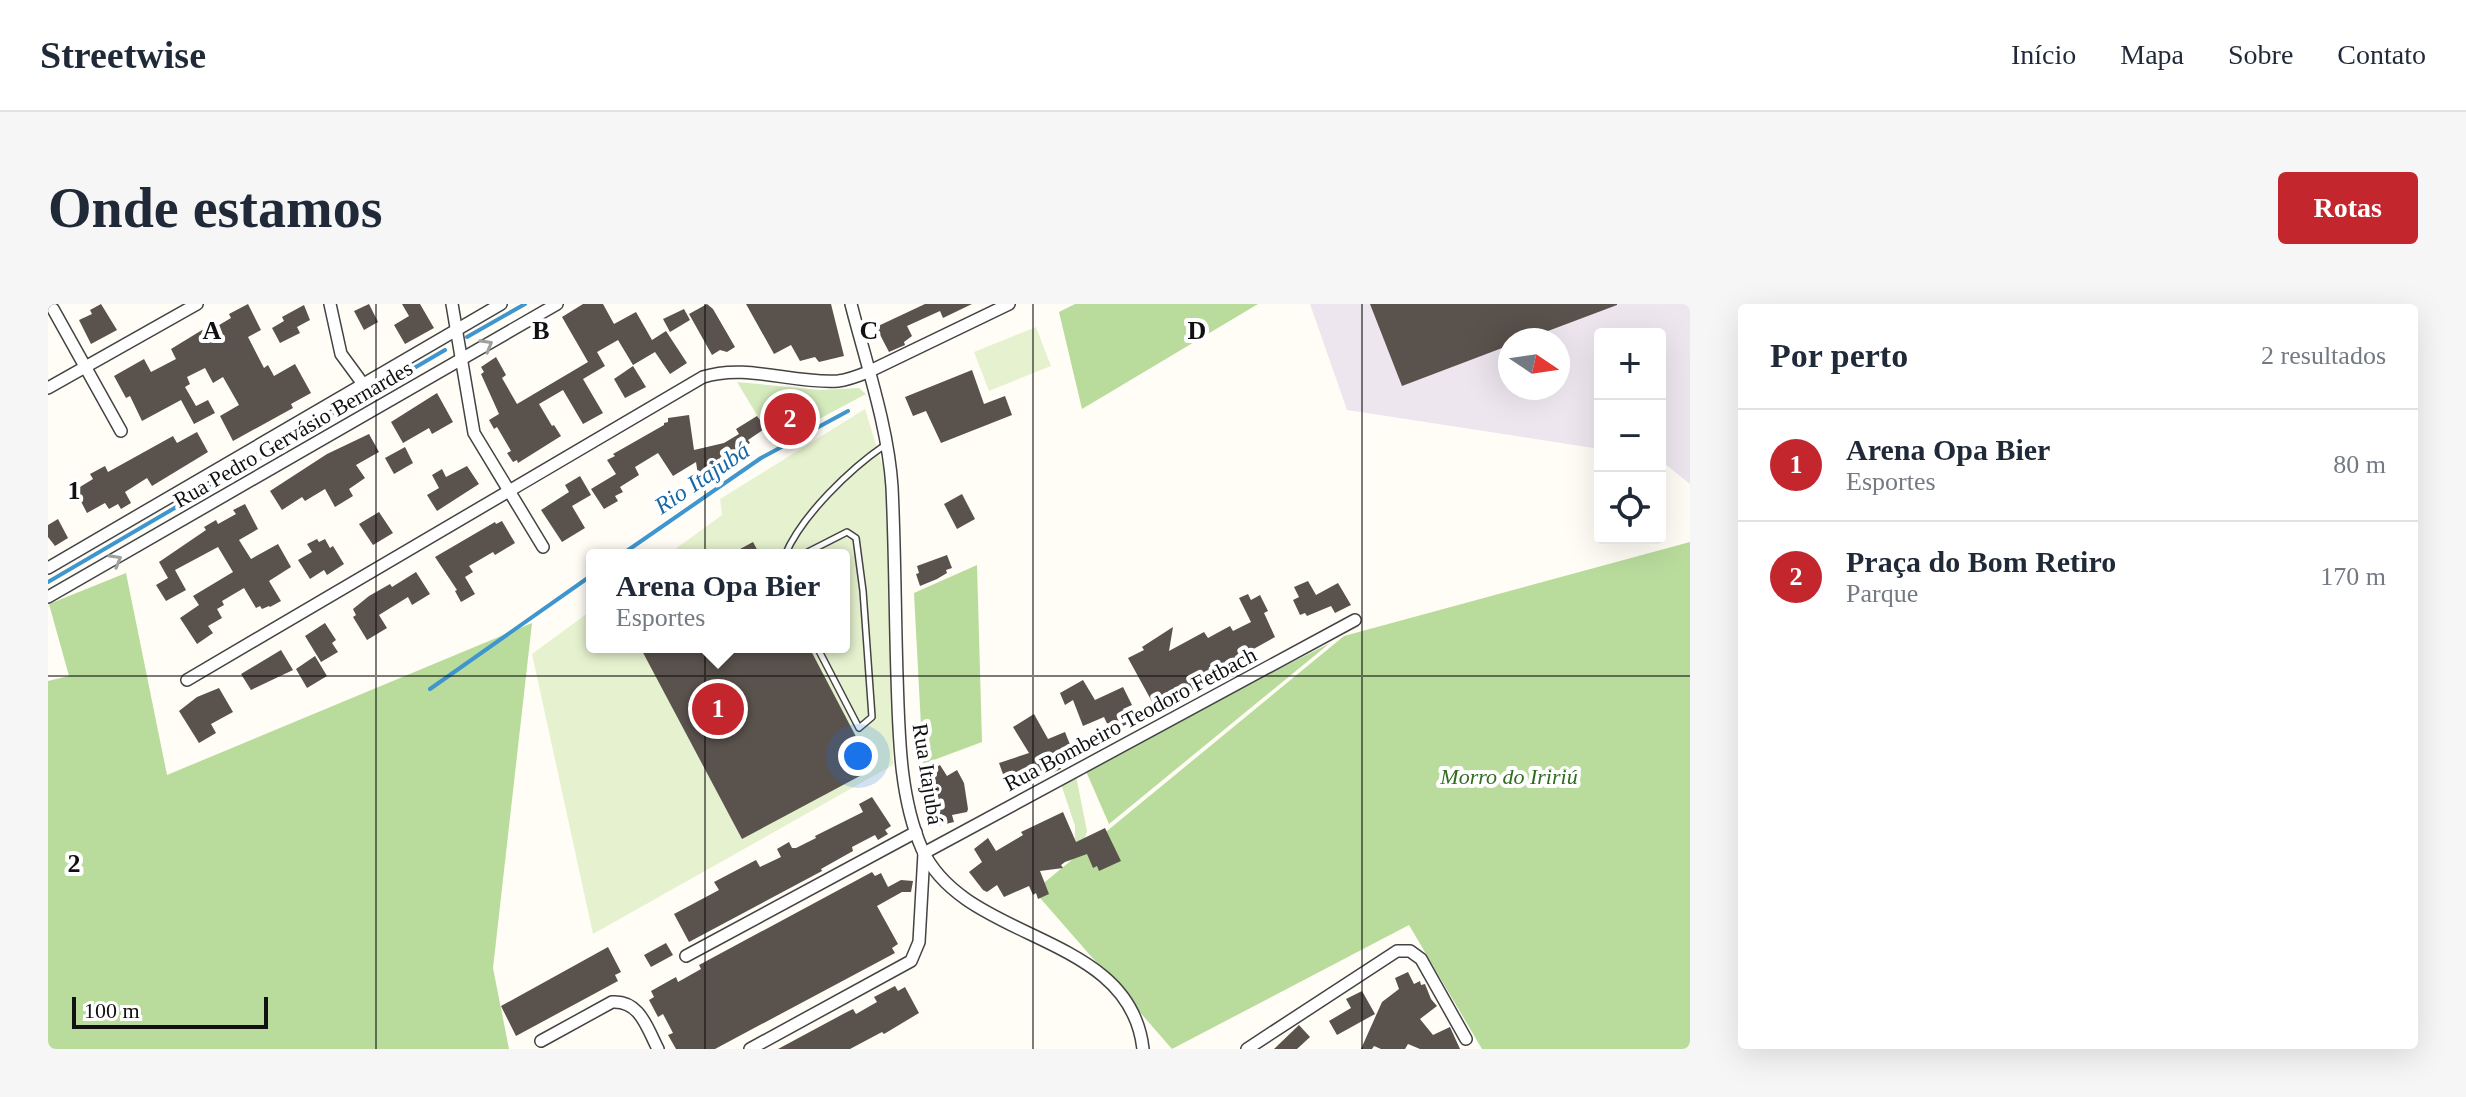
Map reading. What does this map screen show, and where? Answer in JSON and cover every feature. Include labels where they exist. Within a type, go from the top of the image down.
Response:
[{"type":"street","points":[[48,388],[197,304]]},
{"type":"street","points":[[330,304],[341,354],[363,384]]},
{"type":"street","points":[[452,304],[474,433],[505,493],[543,547]]},
{"type":"street","name":"Rua Pedro Gervásio Bernardes","points":[[48,568],[501,304]]},
{"type":"street","name":"Rua Pedro Gervásio Bernardes","points":[[48,597],[557,304]]},
{"type":"street","name":"Rua Itajubá","points":[[851,304],[886,444],[892,487],[898,722],[904,774],[916,832],[924,853],[941,876],[971,902],[1047,941],[1107,980],[1130,1008],[1143,1049]]},
{"type":"street","points":[[187,680],[703,377],[729,372],[839,381],[868,372],[1009,304]]},
{"type":"street","points":[[53,309],[121,431]]},
{"type":"street","name":"Rua Bombeiro Teodoro Fetbach","points":[[924,853],[1355,620]]},
{"type":"street","points":[[686,956],[916,832]]},
{"type":"street","points":[[750,1049],[911,961],[919,942],[924,853]]},
{"type":"street","points":[[1247,1049],[1397,951],[1410,951],[1421,959],[1466,1039]]},
{"type":"street","points":[[541,1041],[612,1002],[622,1001],[637,1009],[658,1049]]},
{"type":"lane","points":[[788,549],[827,496],[862,461],[886,444]]},
{"type":"lane","points":[[814,549],[847,532],[856,538],[872,717],[859,728],[820,653]]},
{"type":"shaded area","points":[[1310,304],[1690,304],[1690,484],[1666,465],[1666,328],[1594,328],[1594,448],[1347,410]]},
{"type":"green space","points":[[1075,304],[1258,304],[1082,409],[1059,312]]},
{"type":"green space","points":[[1036,327],[1051,366],[989,391],[974,352]]},
{"type":"green space","points":[[737,382],[820,390],[859,388],[866,394],[774,443]]},
{"type":"green space","points":[[865,409],[887,480],[893,765],[593,934],[532,654],[586,614],[586,653],[850,653],[850,549],[675,549],[722,515],[720,499]]},
{"type":"green space","name":"Morro do Iririú","points":[[1690,542],[1690,1049],[1482,1049],[1409,925],[1172,1049],[1034,891],[1344,636]]},
{"type":"green space","points":[[977,565],[982,742],[923,764],[914,593]]},
{"type":"green space","points":[[126,573],[167,775],[532,623],[493,968],[509,1049],[48,1049],[48,681],[69,676],[49,604]]},
{"type":"green space","points":[[1330,643],[1109,824],[1085,769]]},
{"type":"green space","points":[[1076,776],[1087,831],[1082,849],[1075,854],[1075,826],[1061,784]]},
{"type":"building","points":[[101,304],[117,330],[91,344],[79,320],[92,314],[90,310]]},
{"type":"building","points":[[248,304],[261,330],[248,337],[264,368],[268,365],[274,376],[295,364],[311,393],[291,404],[293,408],[233,441],[220,416],[239,405],[223,377],[213,383],[205,368],[187,377],[190,384],[185,387],[196,406],[208,400],[215,413],[194,424],[181,400],[142,421],[130,396],[126,398],[114,376],[144,359],[151,372],[176,359],[171,349],[207,327],[209,331],[231,318],[229,314]]},
{"type":"building","points":[[369,304],[378,322],[364,330],[354,311]]},
{"type":"building","points":[[402,304],[420,304],[434,328],[405,344],[394,325],[409,316]]},
{"type":"building","points":[[583,304],[603,304],[614,324],[636,312],[652,340],[666,331],[687,363],[670,374],[655,352],[633,365],[618,340],[597,352],[605,366],[583,379],[603,413],[583,424],[563,390],[539,404],[561,436],[518,463],[517,460],[513,462],[507,453],[511,451],[497,427],[494,429],[489,420],[499,414],[481,374],[484,372],[481,367],[496,357],[506,375],[502,378],[517,404],[588,362],[562,317]]},
{"type":"building","points":[[707,304],[735,347],[727,352],[720,350],[712,355],[689,314]]},
{"type":"building","points":[[746,304],[831,304],[844,356],[819,362],[815,357],[800,361],[791,345],[774,354]]},
{"type":"building","points":[[925,304],[972,304],[943,318],[940,311],[907,326],[912,336],[904,342],[905,345],[889,352],[876,327]]},
{"type":"building","points":[[1370,304],[1617,304],[1556,328],[1498,328],[1498,350],[1402,386]]},
{"type":"building","points":[[304,305],[310,320],[297,327],[300,333],[280,343],[272,328],[284,321],[282,317]]},
{"type":"building","points":[[684,309],[690,320],[670,332],[663,319]]},
{"type":"building","points":[[633,366],[646,387],[625,398],[614,379]]},
{"type":"building","points":[[972,370],[984,404],[1005,396],[1012,415],[941,443],[926,411],[913,416],[905,397]]},
{"type":"building","points":[[437,393],[453,422],[432,434],[429,428],[403,443],[391,422]]},
{"type":"building","points":[[689,415],[694,450],[724,443],[739,434],[736,429],[757,416],[766,428],[748,440],[750,443],[698,475],[696,462],[673,476],[658,453],[635,467],[639,475],[620,487],[623,492],[615,496],[618,501],[604,509],[591,489],[616,474],[607,460],[664,425],[668,418]]},
{"type":"building","points":[[197,432],[208,452],[152,486],[147,478],[125,492],[131,503],[121,509],[118,504],[109,509],[105,503],[87,513],[75,490],[93,479],[90,474],[105,466],[108,472],[173,436],[177,443]]},
{"type":"building","points":[[369,434],[379,452],[356,465],[365,478],[349,489],[353,496],[335,507],[325,489],[305,501],[302,497],[282,510],[270,491],[327,454]]},
{"type":"building","points":[[405,447],[413,463],[394,474],[385,458]]},
{"type":"building","points":[[467,466],[479,484],[437,511],[427,495],[439,488],[432,475],[442,469],[446,477]]},
{"type":"building","points":[[580,476],[591,495],[572,506],[585,528],[562,542],[541,510],[569,492],[565,485]]},
{"type":"building","points":[[962,494],[975,519],[957,529],[944,504]]},
{"type":"building","points":[[245,504],[258,529],[239,540],[251,559],[278,544],[291,567],[269,581],[281,601],[270,607],[256,608],[244,588],[222,601],[224,605],[217,609],[222,618],[208,626],[213,633],[197,644],[180,618],[199,605],[193,596],[233,572],[218,547],[175,570],[186,590],[166,601],[156,585],[168,578],[159,562],[206,530],[204,527],[216,520],[218,524],[236,514],[233,510]]},
{"type":"building","points":[[379,512],[393,533],[373,545],[359,524]]},
{"type":"building","points":[[58,519],[68,538],[55,546],[48,537],[48,525]]},
{"type":"building","points":[[502,521],[515,543],[469,566],[473,572],[465,577],[475,594],[461,602],[457,590],[435,557],[495,522]]},
{"type":"building","points":[[317,539],[319,542],[325,539],[330,548],[333,546],[344,564],[327,575],[324,570],[310,579],[298,560],[312,552],[307,544]]},
{"type":"building","points":[[753,542],[757,549],[740,549]]},
{"type":"building","points":[[947,555],[952,568],[920,586],[917,566]]},
{"type":"building","points":[[416,572],[430,594],[412,605],[408,597],[379,615],[387,628],[367,640],[353,617],[356,615],[353,609],[369,596],[390,584],[392,587]]},
{"type":"building","points":[[1308,581],[1316,595],[1338,583],[1351,605],[1335,613],[1331,606],[1307,616],[1305,613],[1300,615],[1293,600],[1299,597],[1294,587]]},
{"type":"building","points":[[1248,594],[1251,600],[1260,595],[1275,637],[1223,666],[1226,672],[1211,683],[1156,709],[1128,658],[1144,650],[1142,647],[1173,627],[1169,651],[1204,632],[1208,638],[1230,626],[1233,631],[1251,622],[1239,598]]},
{"type":"building","points":[[325,623],[336,640],[332,643],[338,652],[321,662],[305,636]]},
{"type":"building","points":[[281,650],[293,670],[251,690],[241,674]]},
{"type":"building","points":[[643,653],[812,653],[873,769],[742,839]]},
{"type":"building","points":[[315,656],[327,676],[307,688],[296,669]]},
{"type":"building","points":[[1083,680],[1095,700],[1123,687],[1132,705],[1123,709],[1129,723],[1111,732],[1104,717],[1083,726],[1073,700],[1065,705],[1060,693]]},
{"type":"building","points":[[219,688],[233,712],[211,724],[216,733],[199,743],[179,711],[197,697]]},
{"type":"building","points":[[1034,714],[1048,739],[1065,732],[1071,747],[1054,754],[1061,769],[1032,782],[1031,779],[1008,788],[999,763],[1029,753],[1013,727]]},
{"type":"building","points":[[940,765],[947,776],[957,770],[964,783],[968,809],[967,812],[952,815],[954,822],[937,826],[933,807],[939,805],[926,773]]},
{"type":"building","points":[[872,797],[891,826],[885,830],[888,834],[878,840],[875,835],[852,847],[853,851],[822,871],[689,942],[674,914],[719,890],[714,882],[756,860],[760,867],[781,857],[777,849],[789,842],[792,848],[796,848],[816,838],[863,812],[859,804]]},
{"type":"building","points":[[1063,812],[1076,842],[1105,828],[1121,861],[1099,871],[1097,866],[1093,868],[1087,854],[1065,862],[1061,865],[1063,868],[1040,871],[1049,894],[1038,899],[1029,886],[1004,897],[997,885],[987,892],[983,890],[969,872],[982,862],[974,849],[988,838],[996,851],[1023,835],[1021,832]]},
{"type":"building","points":[[872,872],[875,876],[881,873],[888,887],[901,880],[913,881],[911,892],[902,892],[877,906],[898,944],[892,948],[895,953],[715,1049],[676,1049],[668,1035],[673,1033],[663,1014],[658,1017],[649,1000],[654,997],[651,991],[676,977],[678,982],[701,969],[699,965]]},
{"type":"building","points":[[666,943],[673,955],[651,967],[644,955]]},
{"type":"building","points":[[608,947],[621,972],[615,975],[618,981],[516,1036],[501,1006]]},
{"type":"building","points":[[1408,972],[1414,984],[1420,981],[1421,985],[1425,984],[1437,1006],[1420,1019],[1433,1035],[1450,1027],[1460,1049],[1420,1049],[1408,1044],[1405,1049],[1374,1046],[1372,1049],[1361,1049],[1382,1002],[1399,989],[1395,978]]},
{"type":"building","points":[[895,986],[898,991],[905,987],[919,1013],[884,1034],[882,1032],[850,1049],[778,1049],[853,1009],[856,1014],[877,1002],[874,997]]},
{"type":"building","points":[[1362,991],[1375,1014],[1337,1035],[1329,1021],[1351,1008],[1346,999]]},
{"type":"building","points":[[1299,1025],[1310,1037],[1297,1049],[1274,1049]]},
{"type":"waterway","points":[[467,337],[525,304]]},
{"type":"waterway","points":[[48,582],[445,350]]},
{"type":"waterway","name":"Rio Itajubá","points":[[630,549],[761,458],[848,411]]},
{"type":"waterway","name":"Rio Itajubá","points":[[430,689],[586,579]]},
{"type":"place","name":"Praça do Bom Retiro","points":[[790,419]]},
{"type":"place","name":"Arena Opa Bier","points":[[718,709]]}]
